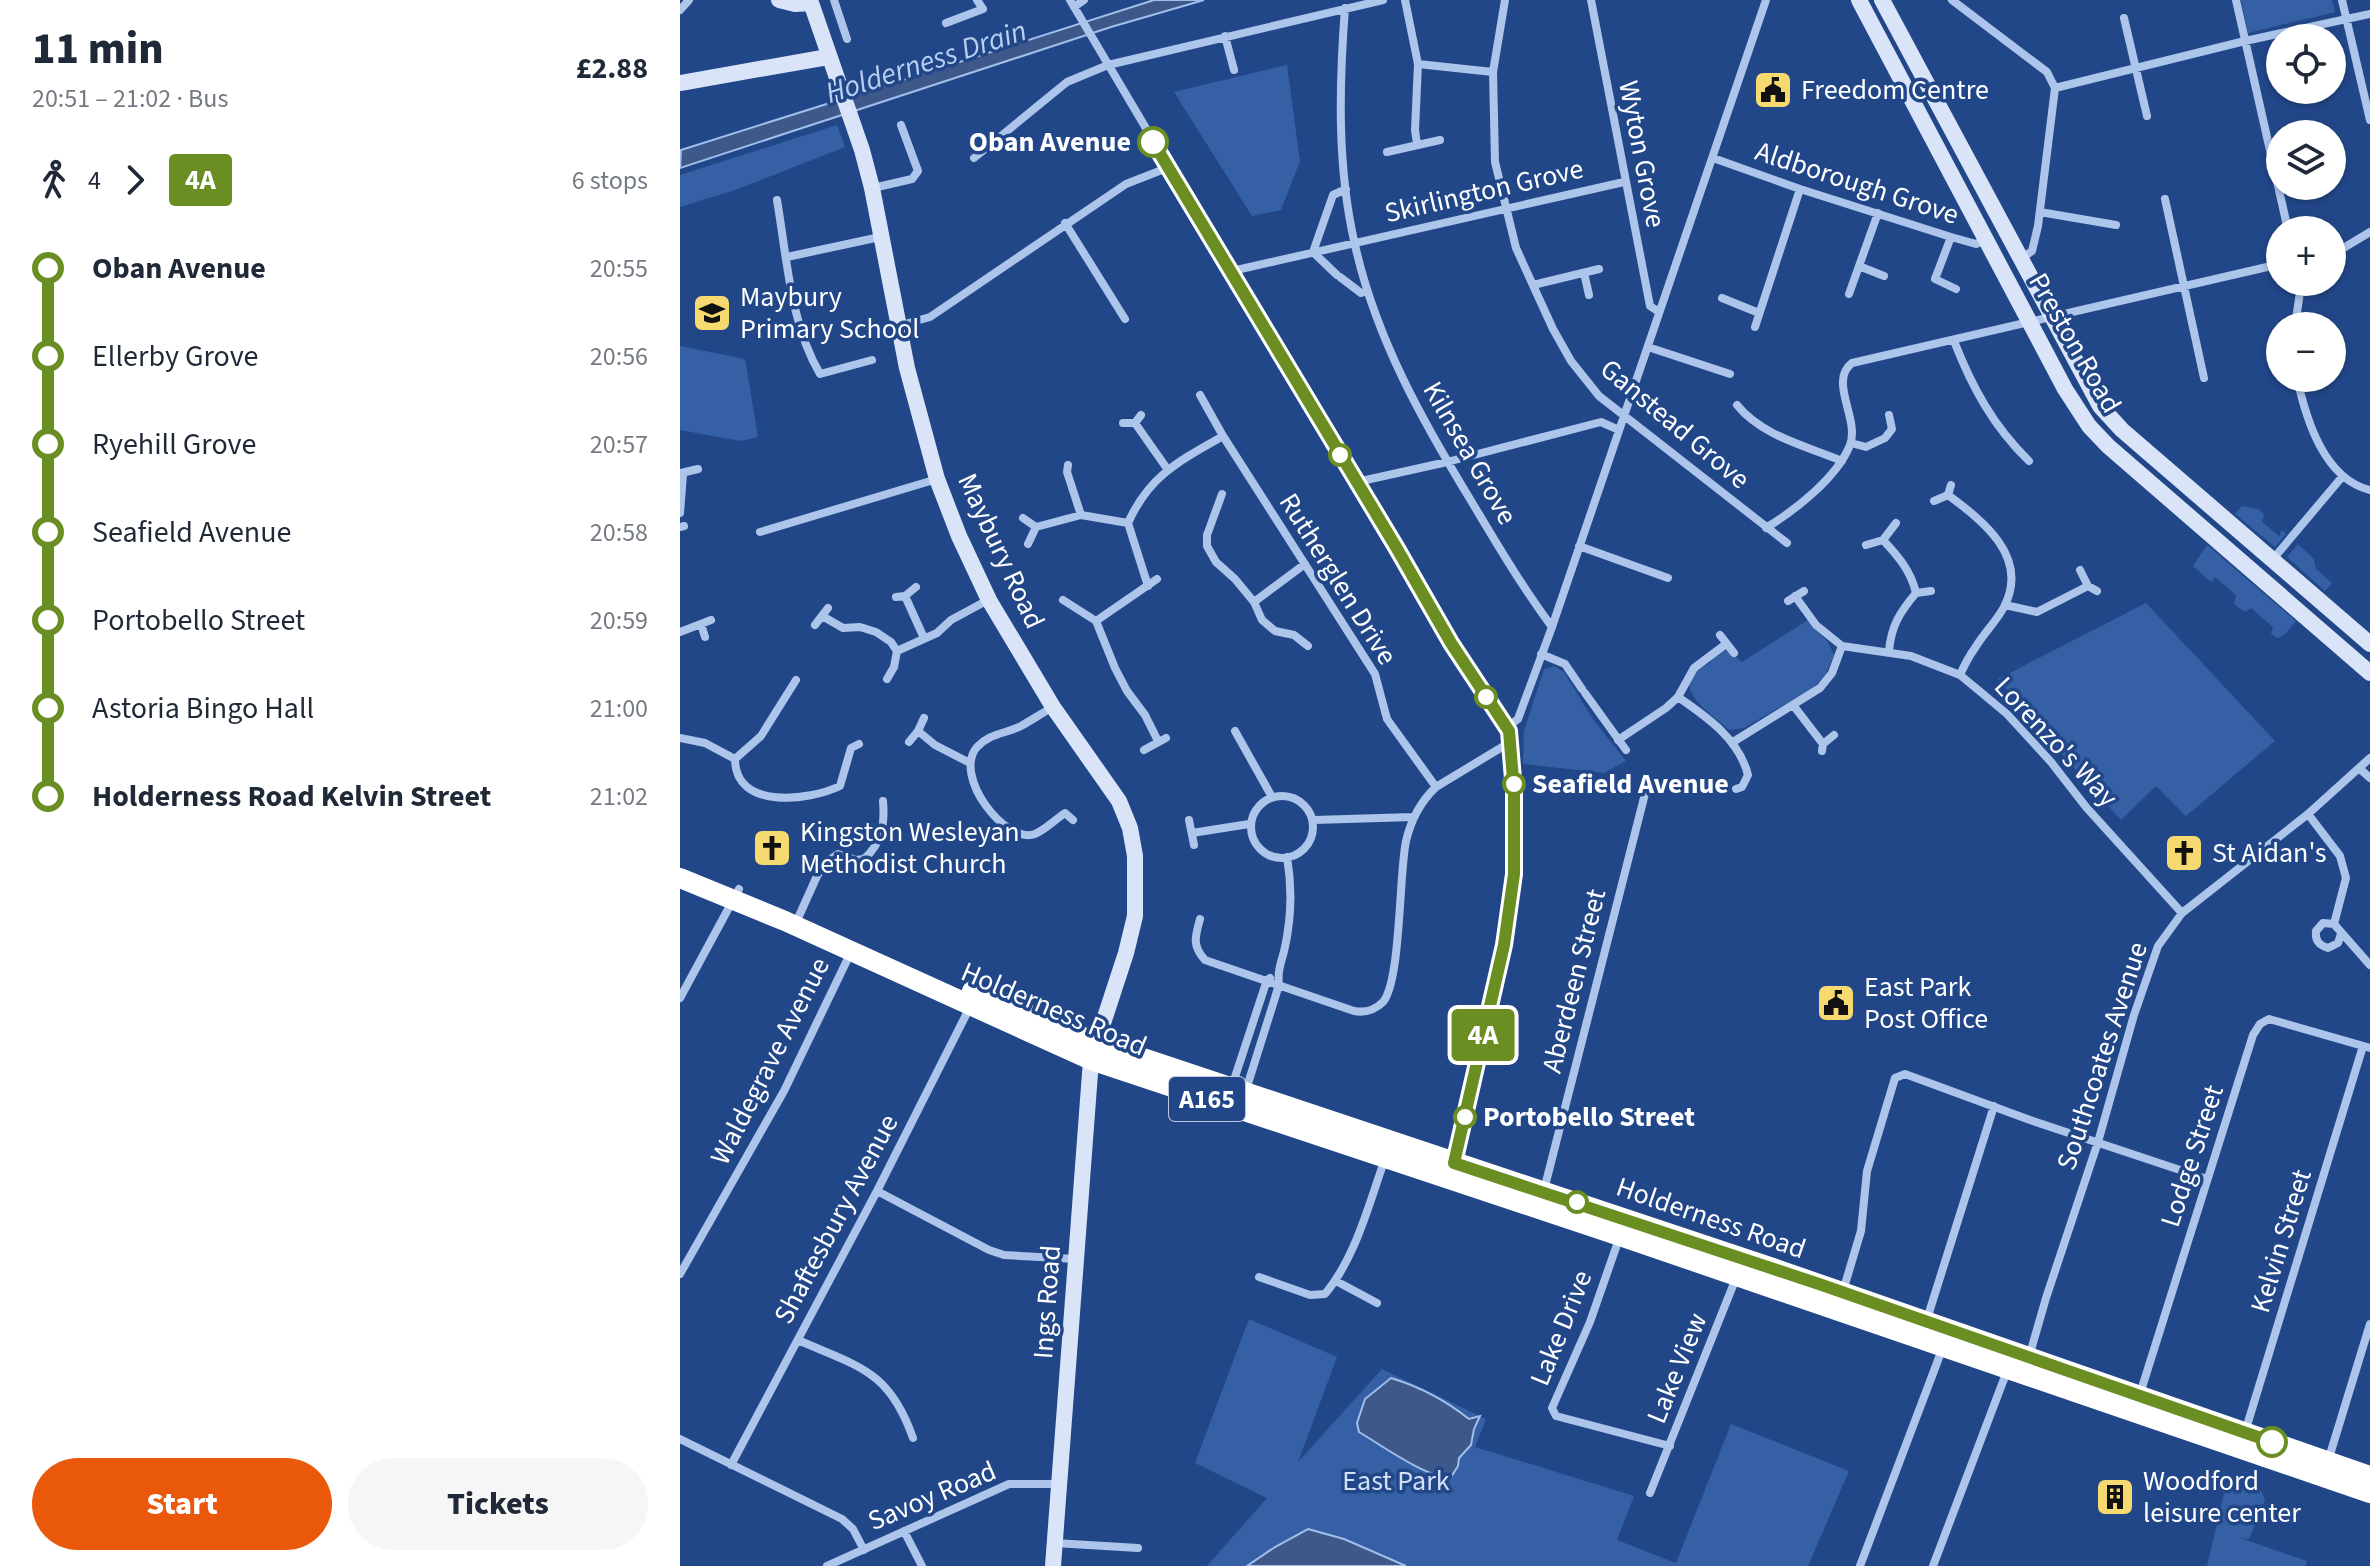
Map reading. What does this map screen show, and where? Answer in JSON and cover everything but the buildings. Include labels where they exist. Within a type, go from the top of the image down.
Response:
[{"type":"highway","name":"Holderness Road","points":[[680,863],[851,952],[973,999]]},
{"type":"highway","name":"Holderness Road","points":[[680,878],[799,916],[973,999],[1093,1051],[1235,1099],[1544,1191],[2007,1370],[2137,1404]]},
{"type":"highway","name":"Holderness Road","points":[[1235,1099],[1385,1158],[1620,1236],[1843,1292],[2029,1358],[2137,1404],[2325,1469],[2370,1493]]},
{"type":"highway","name":"Holderness Road","points":[[2325,1469],[2370,1476]]},
{"type":"street","points":[[680,10],[689,0]]},
{"type":"street","points":[[779,0],[795,4],[810,2]]},
{"type":"street","points":[[834,0],[847,39]]},
{"type":"street","points":[[946,23],[983,9],[977,0]]},
{"type":"street","points":[[1084,0],[1072,4],[1092,40],[1451,643],[1507,727],[1512,741],[1514,874],[1504,945],[1454,1163]]},
{"type":"street","points":[[974,158],[1067,82],[1108,65],[1383,0]]},
{"type":"street","points":[[1405,0],[1418,64],[1417,144]]},
{"type":"street","name":"Ganstead Grove","points":[[1505,0],[1493,72],[1495,162],[1504,209],[1516,248],[1571,361],[1599,396],[1623,417],[1787,543]]},
{"type":"street","name":"Wyton Grove","points":[[1591,0],[1650,306],[1659,312]]},
{"type":"street","points":[[1507,727],[1518,719],[1552,627],[1766,0]]},
{"type":"street","name":"Preston Road","points":[[1859,0],[2065,389],[2089,426],[2108,446],[2370,673]]},
{"type":"street","name":"Preston Road","points":[[1882,0],[2100,406],[2122,430],[2370,644]]},
{"type":"street","points":[[1952,0],[2047,72],[2055,88],[2040,212],[2032,251],[2020,260]]},
{"type":"street","points":[[2236,0],[2285,216]]},
{"type":"street","points":[[2342,0],[2370,120]]},
{"type":"street","name":"Maybury Road","points":[[810,2],[872,188],[897,327],[915,403],[937,479],[959,536],[989,600],[1053,707],[1119,801],[1130,828],[1135,856],[1135,916],[1093,1051]]},
{"type":"street","name":"Kilnsea Grove","points":[[1345,8],[1340,100],[1346,189],[1354,243],[1367,291],[1393,361],[1447,462],[1528,594],[1552,627]]},
{"type":"street","points":[[2055,88],[2370,14]]},
{"type":"street","points":[[2124,18],[2147,116]]},
{"type":"street","points":[[1225,36],[1234,70]]},
{"type":"street","points":[[680,83],[828,57]]},
{"type":"street","points":[[1418,64],[1493,72]]},
{"type":"street","points":[[872,188],[912,179],[918,171],[901,125]]},
{"type":"street","points":[[1387,152],[1440,140]]},
{"type":"street","name":"Aldborough Grove","points":[[1713,158],[1951,237],[1976,244],[1987,239]]},
{"type":"street","points":[[897,327],[930,317],[1126,184],[1167,168]]},
{"type":"street","name":"Skirlington Grove","points":[[1232,271],[1624,182]]},
{"type":"street","points":[[1346,189],[1333,195],[1313,252],[1354,291],[1367,291]]},
{"type":"street","points":[[1755,327],[1800,189]]},
{"type":"street","points":[[2165,199],[2204,378]]},
{"type":"street","points":[[777,200],[797,319],[820,374],[872,360]]},
{"type":"street","points":[[2040,212],[2116,225]]},
{"type":"street","points":[[1849,294],[1878,213]]},
{"type":"street","points":[[1065,223],[1125,319]]},
{"type":"street","points":[[2346,247],[2370,232]]},
{"type":"street","points":[[787,257],[880,237]]},
{"type":"street","points":[[1951,237],[1935,279],[1956,289]]},
{"type":"street","points":[[1859,266],[1884,276]]},
{"type":"street","points":[[1766,528],[1799,505],[1842,461],[1851,443],[1853,425],[1842,378],[1844,370],[1852,363],[2266,267]]},
{"type":"street","points":[[1533,285],[1599,269]]},
{"type":"street","points":[[1584,273],[1589,295]]},
{"type":"street","points":[[1722,298],[1759,313]]},
{"type":"street","points":[[1954,341],[1976,393],[2008,438],[2029,461]]},
{"type":"street","points":[[1648,347],[1730,374]]},
{"type":"street","points":[[2300,392],[2318,442],[2342,477],[2370,490]]},
{"type":"street","name":"Rutherglen Drive","points":[[1200,395],[1375,674],[1387,719],[1436,787]]},
{"type":"street","points":[[1737,405],[1767,431],[1842,461]]},
{"type":"street","points":[[1851,443],[1866,447],[1885,438],[1892,429],[1889,415]]},
{"type":"street","points":[[1123,423],[1138,419],[1168,470]]},
{"type":"street","points":[[1357,482],[1601,422],[1619,430]]},
{"type":"street","points":[[1148,586],[1128,523],[1138,500],[1168,470],[1223,436]]},
{"type":"street","points":[[1054,475],[1068,468],[1081,515]]},
{"type":"street","points":[[680,513],[682,474],[698,469]]},
{"type":"street","points":[[2272,560],[2342,477]]},
{"type":"street","points":[[760,532],[937,479]]},
{"type":"street","points":[[1948,495],[1951,485]]},
{"type":"street","points":[[1222,494],[1207,535],[1207,546],[1216,562],[1254,602],[1262,620],[1275,631],[1294,635],[1308,646]]},
{"type":"street","points":[[1934,501],[1948,495]]},
{"type":"street","points":[[1948,495],[1989,528],[2004,546],[2011,579],[2005,605],[1974,648],[1960,675]]},
{"type":"street","points":[[1023,518],[1036,527],[1081,515],[1128,523]]},
{"type":"street","points":[[1866,545],[1883,540],[1896,523]]},
{"type":"street","points":[[1028,544],[1036,527]]},
{"type":"street","points":[[1883,540],[1908,570],[1916,593]]},
{"type":"street","points":[[1579,546],[1668,578]]},
{"type":"street","points":[[1254,602],[1305,564]]},
{"type":"street","points":[[2080,570],[2088,586],[2097,591]]},
{"type":"street","points":[[1096,621],[1157,579]]},
{"type":"street","points":[[2005,605],[2037,612],[2088,586]]},
{"type":"street","points":[[916,587],[900,597],[924,638]]},
{"type":"street","points":[[1889,651],[1890,633],[1898,614],[1916,593],[1931,591]]},
{"type":"street","points":[[1733,742],[1820,688],[1832,673],[1842,646],[1816,625],[1796,596]]},
{"type":"street","points":[[897,651],[937,633],[951,620],[989,600]]},
{"type":"street","points":[[1065,614],[1066,602],[1096,621],[1115,668],[1162,739],[1144,750]]},
{"type":"street","points":[[815,625],[828,608]]},
{"type":"street","points":[[824,617],[843,628],[860,627],[876,632],[891,642],[897,651],[892,676]]},
{"type":"street","points":[[680,632],[711,620]]},
{"type":"street","points":[[701,624],[705,637]]},
{"type":"street","points":[[1618,740],[1652,719],[1678,697],[1694,668],[1723,640],[1734,653]]},
{"type":"street","name":"Lorenzo's Way","points":[[1842,646],[1911,656],[1960,675],[2007,714],[2051,762],[2095,818],[2182,913]]},
{"type":"street","points":[[1541,654],[1565,664],[1626,750]]},
{"type":"street","points":[[796,680],[761,736],[735,759],[735,772],[746,787],[769,797],[798,799],[822,794],[840,786],[851,748],[859,744]]},
{"type":"street","points":[[774,695],[784,701]]},
{"type":"street","points":[[1678,697],[1733,742],[1746,765],[1749,784],[1736,789]]},
{"type":"street","points":[[1793,705],[1823,747],[1834,735]]},
{"type":"street","points":[[1053,707],[1018,728],[992,735],[975,749],[970,763],[978,797],[992,814],[1013,829],[1027,835],[1035,834],[1065,813],[1073,820]]},
{"type":"street","points":[[909,742],[924,718]]},
{"type":"street","points":[[918,731],[935,745],[970,763]]},
{"type":"street","points":[[1235,731],[1272,797]]},
{"type":"street","points":[[680,738],[705,743],[735,759]]},
{"type":"street","points":[[1200,919],[1194,930],[1194,940],[1197,951],[1205,960],[1361,1012],[1374,1009],[1385,1000],[1397,937],[1406,843],[1413,817],[1426,796],[1436,787],[1512,741]]},
{"type":"street","name":"Southcoates Avenue","points":[[2029,1358],[2158,946],[2182,913],[2308,814],[2370,758]]},
{"type":"street","points":[[2359,768],[2370,778]]},
{"type":"street","name":"Aberdeen Street","points":[[1544,1191],[1648,782]]},
{"type":"street","points":[[1272,797],[1288,797],[1301,802],[1314,820],[1314,834],[1299,853],[1274,857],[1262,851],[1253,839],[1249,824],[1253,812],[1272,797]]},
{"type":"street","points":[[799,916],[826,862],[838,854],[856,860],[864,859],[876,846],[884,829],[883,800]]},
{"type":"street","points":[[2308,814],[2340,856],[2346,878],[2334,924],[2370,965]]},
{"type":"street","points":[[1314,820],[1413,817]]},
{"type":"street","points":[[1189,820],[1194,845]]},
{"type":"street","points":[[1192,833],[1249,824]]},
{"type":"street","points":[[1235,1099],[1279,985],[1277,972],[1285,946],[1290,901],[1287,857]]},
{"type":"street","points":[[680,998],[737,894]]},
{"type":"street","points":[[2334,924],[2323,923],[2316,931],[2315,938],[2321,946],[2328,948],[2338,943],[2341,934]]},
{"type":"street","name":"Waldegrave Avenue","points":[[680,1274],[784,1091],[851,952]]},
{"type":"street","points":[[1235,1099],[1267,980],[1277,972]]},
{"type":"street","name":"Shaftesbury Avenue","points":[[731,1465],[877,1191],[973,999]]},
{"type":"street","name":"Lodge Street","points":[[2137,1404],[2253,1035],[2260,1024],[2269,1019],[2280,1020],[2367,1047]]},
{"type":"street","name":"Kelvin Street","points":[[2242,1440],[2367,1047]]},
{"type":"street","name":"Ings Road","points":[[1053,1566],[1093,1051]]},
{"type":"street","points":[[1843,1292],[1861,1231],[1867,1171],[1895,1078],[1905,1074],[2207,1179]]},
{"type":"street","points":[[1926,1321],[1994,1106]]},
{"type":"street","points":[[1259,1277],[1310,1295],[1325,1294],[1336,1281],[1385,1158]]},
{"type":"street","points":[[877,1191],[975,1244],[1004,1255],[1076,1259]]},
{"type":"street","name":"Lake Drive","points":[[1620,1236],[1590,1322],[1552,1408],[1556,1416],[1670,1446]]},
{"type":"street","name":"Lake View","points":[[1650,1493],[1740,1267]]},
{"type":"street","points":[[1336,1281],[1377,1303]]},
{"type":"street","points":[[2325,1469],[2370,1324]]},
{"type":"street","points":[[798,1340],[881,1381],[904,1413],[913,1438]]},
{"type":"street","points":[[1860,1566],[1943,1347]]},
{"type":"street","points":[[1933,1566],[2007,1370]]},
{"type":"street","points":[[680,1439],[842,1519],[853,1529],[864,1550]]},
{"type":"street","name":"Savoy Road","points":[[827,1566],[1009,1484],[1059,1484]]},
{"type":"street","points":[[904,1531],[922,1566]]},
{"type":"street","points":[[1055,1543],[1138,1548]]},
{"type":"green space","points":[[2241,0],[2332,0],[2335,12],[2285,24],[2266,24],[2266,29],[2248,33]]},
{"type":"green space","points":[[1287,65],[1300,161],[1281,210],[1252,216],[1174,92]]},
{"type":"green space","points":[[837,125],[845,147],[735,190],[680,207],[680,175]]},
{"type":"green space","points":[[680,346],[745,359],[758,437],[741,441],[680,430]]},
{"type":"green space","points":[[2242,506],[2258,509],[2264,514],[2262,522],[2280,537],[2281,530],[2286,534],[2275,547],[2235,514]]},
{"type":"green space","points":[[2298,544],[2314,559],[2316,569],[2332,583],[2325,591],[2287,557]]},
{"type":"green space","points":[[2207,545],[2296,621],[2284,635],[2278,638],[2271,634],[2273,627],[2251,608],[2245,612],[2234,604],[2236,595],[2215,577],[2211,582],[2193,566]]},
{"type":"green space","points":[[2146,603],[2275,741],[2186,816],[2156,786],[2121,820],[1998,679]]},
{"type":"green space","points":[[1808,620],[1828,642],[1834,655],[1825,675],[1812,689],[1744,728],[1729,730],[1707,712],[1694,696],[1690,681],[1694,673],[1711,662],[1713,656],[1727,650],[1742,662]]},
{"type":"green space","points":[[1554,666],[1564,672],[1592,718],[1626,761],[1604,773],[1523,764],[1524,731],[1544,669]]},
{"type":"green space","name":"East Park","points":[[1249,1319],[1337,1357],[1298,1462],[1382,1369],[1486,1419],[1475,1447],[1634,1496],[1617,1540],[1676,1563],[1731,1424],[1849,1471],[1808,1566],[1207,1566],[1267,1498],[1195,1463]]},
{"type":"green space","points":[[2246,1472],[2254,1476],[2265,1500],[2249,1539],[2240,1538],[2307,1561],[2306,1566],[2207,1566],[2226,1485],[2233,1476]]},
{"type":"shaded area","points":[[1154,0],[1204,0],[1111,27],[680,168],[681,150],[871,90],[871,82],[878,88]]},
{"type":"shaded area","points":[[1391,1378],[1432,1395],[1469,1419],[1480,1416],[1471,1445],[1459,1458],[1451,1477],[1442,1477],[1418,1467],[1359,1432],[1357,1423],[1365,1399]]},
{"type":"shaded area","points":[[1308,1529],[1344,1539],[1406,1566],[1247,1566]]},
{"type":"bus line","name":"4A","points":[[1153,142],[1451,643],[1507,727],[1512,741],[1514,874],[1504,945],[1454,1163],[1819,1284],[2272,1442]]},
{"type":"place","name":"Freedom Centre","points":[[1773,90]]},
{"type":"place","name":"Oban Avenue","points":[[1153,142]]},
{"type":"place","name":"Maybury Primary School","points":[[712,313]]},
{"type":"place","name":"Seafield Avenue","points":[[1514,784]]},
{"type":"place","name":"Kingston Wesleyan Methodist Church","points":[[772,848]]},
{"type":"place","name":"St Aidan's","points":[[2184,853]]},
{"type":"place","name":"East Park Post Office","points":[[1836,1003]]},
{"type":"place","name":"Portobello Street","points":[[1465,1117]]},
{"type":"place","name":"Woodford leisure center","points":[[2115,1497]]},
{"type":"water label","name":"Holderness Drain","points":[[926,62]]}]
